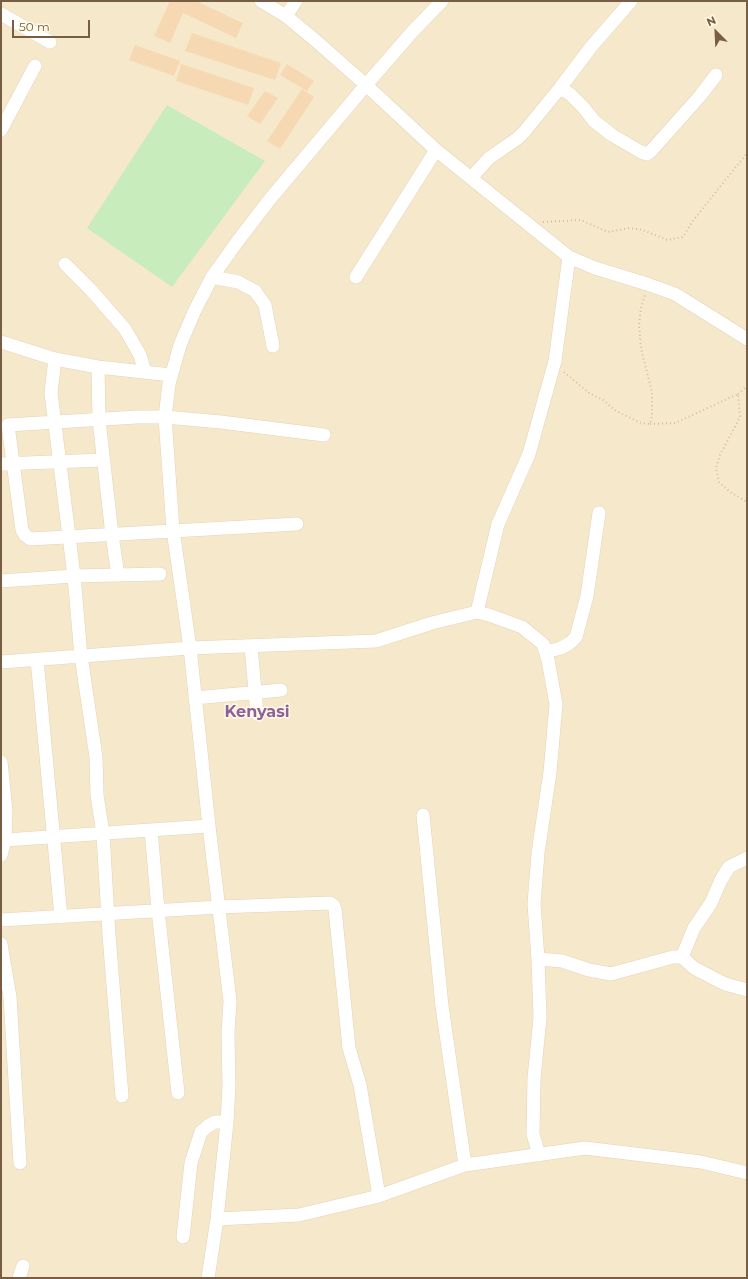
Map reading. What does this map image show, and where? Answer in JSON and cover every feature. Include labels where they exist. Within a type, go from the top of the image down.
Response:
[{"type":"street","points":[[260,1],[286,16],[315,40],[436,150],[569,257],[595,268],[675,294],[747,339]]},
{"type":"street","points":[[286,16],[296,1]]},
{"type":"street","points":[[208,1278],[217,1219],[227,1122],[229,1086],[228,1032],[230,1001],[190,648],[174,530],[165,417],[171,375],[183,338],[212,277],[270,199],[366,85],[413,31],[442,1]]},
{"type":"street","points":[[471,178],[489,158],[518,138],[524,132],[591,47],[631,1]]},
{"type":"street","points":[[1,14],[50,42]]},
{"type":"street","points":[[1,130],[34,66]]},
{"type":"street","points":[[560,88],[570,94],[594,121],[612,135],[647,154],[652,151],[700,96],[716,75]]},
{"type":"street","points":[[356,277],[436,150]]},
{"type":"street","points":[[477,612],[498,524],[529,454],[555,361],[569,257]]},
{"type":"street","points":[[65,264],[91,290],[125,329],[140,355],[145,372]]},
{"type":"street","points":[[212,277],[238,282],[255,291],[265,305],[272,346]]},
{"type":"street","points":[[1,342],[55,359],[98,367],[171,375]]},
{"type":"street","points":[[55,359],[51,393],[74,576],[81,656],[96,757],[97,795],[103,834],[122,1096]]},
{"type":"street","points":[[98,367],[99,420],[118,575]]},
{"type":"street","points":[[297,524],[30,539],[22,530],[7,463],[5,425],[137,417],[165,417],[221,422],[324,435]]},
{"type":"street","points":[[7,463],[103,460]]},
{"type":"street","points":[[546,652],[560,648],[576,637],[587,596],[599,513]]},
{"type":"street","points":[[1,580],[74,576],[160,574]]},
{"type":"street","points":[[1,662],[190,648],[376,641],[432,623],[477,612],[522,627],[543,644],[548,660],[556,704],[550,772],[538,853],[534,904],[540,1018],[534,1078],[533,1134],[539,1155]]},
{"type":"street","points":[[251,646],[257,714]]},
{"type":"street","points":[[37,659],[55,837],[61,917]]},
{"type":"street","points":[[195,698],[281,690]]},
{"type":"street","points":[[1,762],[6,811],[5,840],[1,855]]},
{"type":"street","points":[[423,815],[442,1006],[465,1165]]},
{"type":"street","points":[[5,840],[209,826]]},
{"type":"street","points":[[151,830],[158,910],[178,1093]]},
{"type":"street","points":[[682,957],[694,928],[711,903],[721,880],[730,867],[747,858]]},
{"type":"street","points":[[1,920],[158,910],[330,903],[335,909],[349,1048],[360,1085],[379,1196]]},
{"type":"street","points":[[1,944],[10,997],[20,1163]]},
{"type":"street","points":[[538,959],[562,961],[589,970],[611,974],[673,957],[682,957],[694,968],[725,984],[747,990]]},
{"type":"street","points":[[183,1237],[191,1163],[201,1132],[215,1122],[227,1122]]},
{"type":"street","points":[[217,1219],[299,1215],[379,1196],[465,1165],[585,1148],[701,1162],[747,1173]]},
{"type":"path","points":[[531,226],[548,221],[581,220],[608,232],[629,228],[643,230],[666,240],[683,237],[692,222],[747,153]]},
{"type":"path","points":[[647,284],[639,324],[641,349],[652,392],[652,416],[650,424]]},
{"type":"path","points":[[555,361],[566,374],[589,393],[602,400],[616,411],[641,423],[675,423],[738,394],[747,386]]},
{"type":"path","points":[[738,394],[740,417],[720,455],[716,468],[719,482],[730,492],[747,502]]},
{"type":"shaded area","points":[[1,1],[747,1],[747,1278],[1,1278]]},
{"type":"green space","points":[[167,105],[265,161],[172,287],[87,228]]},
{"type":"building","points":[[170,1],[196,1],[243,23],[236,38],[183,13],[170,43],[154,36]]},
{"type":"building","points":[[192,33],[281,63],[275,80],[185,51]]},
{"type":"building","points":[[135,45],[180,61],[174,76],[129,60]]},
{"type":"building","points":[[181,64],[254,88],[248,105],[176,81]]},
{"type":"building","points":[[287,64],[314,81],[307,91],[280,75]]},
{"type":"building","points":[[302,89],[314,97],[280,149],[267,141]]},
{"type":"building","points":[[265,91],[278,98],[260,124],[247,116]]},
{"type":"district","name":"Kenyasi","points":[[257,712]]}]
